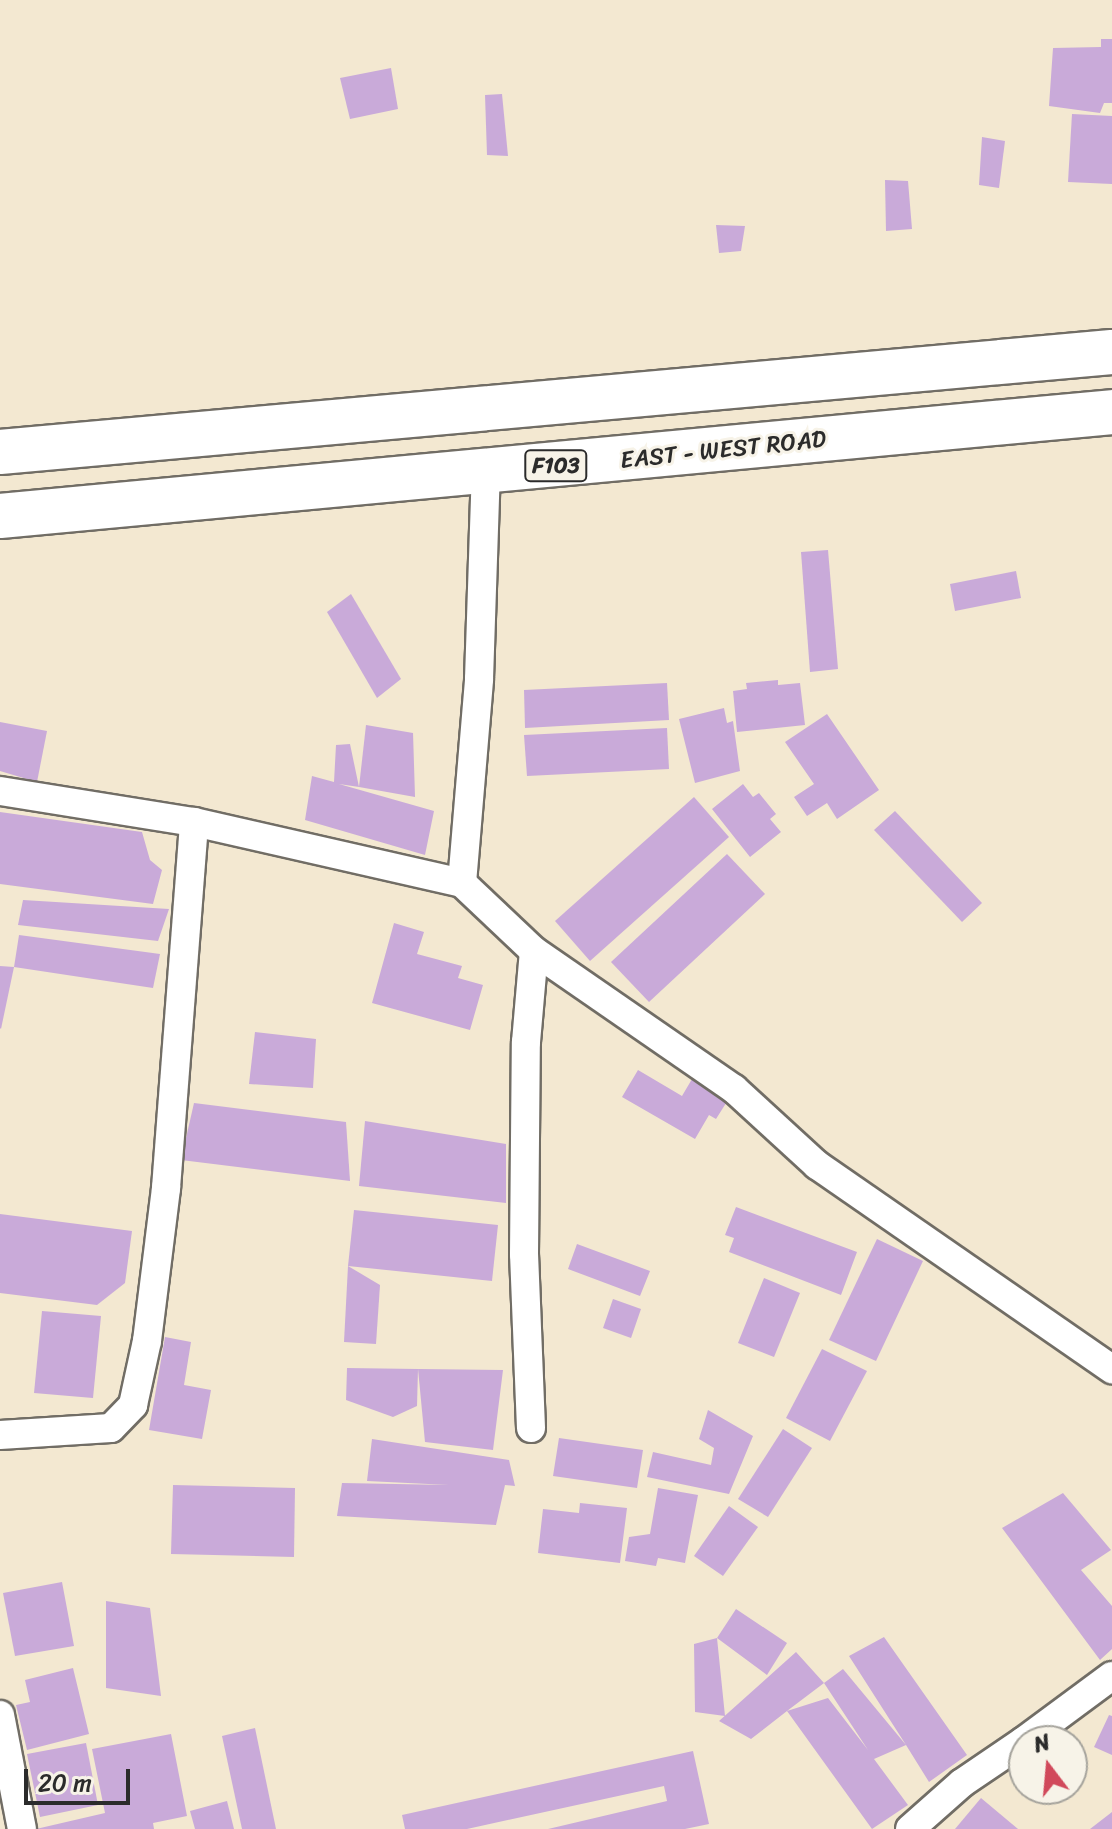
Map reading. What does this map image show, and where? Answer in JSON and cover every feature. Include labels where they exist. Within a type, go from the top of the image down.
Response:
[{"type":"main road","points":[[0,452],[1112,352]]},
{"type":"main road","name":"EAST - WEST ROAD","points":[[0,516],[486,473],[1112,412]]},
{"type":"street","points":[[462,883],[479,679],[486,473]]},
{"type":"street","points":[[0,791],[194,822],[462,883],[534,951],[734,1089],[817,1165],[1112,1369]]},
{"type":"street","points":[[0,1435],[111,1428],[133,1405],[147,1341],[166,1188],[194,822]]},
{"type":"street","points":[[531,1428],[524,1254],[526,1042],[534,951]]},
{"type":"street","points":[[1046,1725],[1112,1676]]},
{"type":"street","points":[[0,1715],[22,1829]]},
{"type":"street","points":[[910,1829],[962,1783],[1008,1752]]},
{"type":"building","points":[[1101,39],[1112,39],[1112,103],[1104,103],[1100,113],[1049,106],[1053,48],[1101,47]]},
{"type":"building","points":[[391,68],[398,109],[350,119],[340,78]]},
{"type":"building","points":[[502,94],[508,156],[487,155],[485,95]]},
{"type":"building","points":[[1072,114],[1112,116],[1112,184],[1068,182]]},
{"type":"building","points":[[982,137],[1005,141],[999,188],[979,185]]},
{"type":"building","points":[[885,180],[908,181],[912,229],[886,231]]},
{"type":"building","points":[[716,225],[745,226],[741,251],[719,253]]},
{"type":"building","points":[[828,550],[838,669],[810,672],[801,552]]},
{"type":"building","points":[[1016,571],[1021,598],[955,611],[950,584]]},
{"type":"building","points":[[351,594],[401,679],[377,698],[327,612]]},
{"type":"building","points":[[778,680],[778,685],[800,683],[805,725],[737,732],[733,691],[747,689],[746,683]]},
{"type":"building","points":[[667,683],[669,720],[525,728],[524,690]]},
{"type":"building","points":[[724,708],[727,723],[733,721],[740,771],[695,783],[679,719]]},
{"type":"building","points":[[827,714],[879,790],[837,819],[827,803],[807,816],[794,797],[814,784],[785,742]]},
{"type":"building","points":[[0,722],[47,731],[37,782],[0,771]]},
{"type":"building","points":[[366,725],[413,733],[415,797],[359,787]]},
{"type":"building","points":[[667,728],[669,769],[527,776],[524,735]]},
{"type":"building","points":[[350,744],[359,787],[339,784],[434,811],[425,855],[305,820],[312,776],[334,782],[336,745]]},
{"type":"building","points":[[743,784],[753,797],[759,793],[776,814],[770,819],[781,832],[750,857],[712,809]]},
{"type":"building","points":[[694,797],[729,837],[590,961],[555,921]]},
{"type":"building","points":[[895,811],[982,903],[962,922],[874,830]]},
{"type":"building","points":[[0,812],[142,832],[150,860],[162,870],[153,904],[0,884]]},
{"type":"building","points":[[727,854],[765,894],[649,1002],[611,962]]},
{"type":"building","points":[[23,900],[169,909],[158,941],[18,925]]},
{"type":"building","points":[[394,923],[424,932],[417,954],[462,966],[458,978],[483,985],[470,1030],[372,1003]]},
{"type":"building","points":[[19,935],[160,954],[153,988],[14,967]]},
{"type":"building","points":[[0,966],[14,967],[1,1029],[0,1028]]},
{"type":"building","points":[[255,1032],[316,1039],[313,1088],[249,1084]]},
{"type":"building","points":[[638,1070],[682,1096],[692,1079],[728,1100],[716,1119],[709,1115],[695,1139],[622,1097]]},
{"type":"building","points":[[194,1103],[346,1122],[350,1181],[181,1160]]},
{"type":"building","points":[[365,1121],[506,1144],[506,1203],[359,1186]]},
{"type":"building","points":[[736,1207],[857,1252],[841,1295],[729,1252],[734,1238],[725,1235]]},
{"type":"building","points":[[354,1210],[498,1225],[492,1281],[348,1266]]},
{"type":"building","points":[[0,1214],[132,1231],[125,1283],[97,1305],[0,1293]]},
{"type":"building","points":[[877,1239],[923,1261],[876,1361],[829,1340]]},
{"type":"building","points":[[577,1244],[650,1271],[640,1296],[568,1269]]},
{"type":"building","points":[[348,1266],[380,1285],[376,1344],[344,1342]]},
{"type":"building","points":[[764,1278],[800,1293],[774,1357],[738,1343]]},
{"type":"building","points":[[613,1299],[641,1309],[631,1338],[603,1328]]},
{"type":"building","points":[[42,1311],[101,1316],[93,1398],[34,1393]]},
{"type":"building","points":[[165,1337],[191,1342],[184,1385],[211,1390],[202,1439],[149,1430]]},
{"type":"building","points":[[822,1349],[867,1371],[830,1441],[786,1418]]},
{"type":"building","points":[[347,1368],[418,1369],[417,1406],[393,1417],[346,1400]]},
{"type":"building","points":[[418,1369],[503,1370],[493,1450],[425,1442]]},
{"type":"building","points":[[708,1410],[753,1436],[729,1494],[647,1477],[653,1452],[711,1465],[714,1448],[699,1439]]},
{"type":"building","points":[[783,1429],[812,1448],[768,1517],[738,1499]]},
{"type":"building","points":[[559,1438],[643,1450],[637,1488],[553,1476]]},
{"type":"building","points":[[372,1439],[509,1460],[515,1486],[505,1485],[496,1525],[337,1516],[342,1483],[449,1485],[367,1481]]},
{"type":"building","points":[[173,1485],[295,1488],[294,1557],[171,1554]]},
{"type":"building","points":[[658,1488],[698,1495],[685,1563],[658,1558],[656,1566],[625,1561],[629,1537],[650,1534]]},
{"type":"building","points":[[1063,1493],[1111,1550],[1081,1570],[1112,1606],[1112,1649],[1100,1660],[1002,1528]]},
{"type":"building","points":[[580,1503],[627,1508],[620,1563],[538,1553],[543,1509],[579,1513]]},
{"type":"building","points":[[729,1506],[758,1527],[723,1576],[694,1556]]},
{"type":"building","points":[[62,1582],[74,1646],[15,1656],[3,1593]]},
{"type":"building","points":[[106,1601],[150,1608],[161,1696],[106,1688]]},
{"type":"building","points":[[736,1609],[787,1643],[767,1675],[717,1638]]},
{"type":"building","points":[[884,1637],[967,1755],[929,1782],[849,1656]]},
{"type":"building","points":[[717,1638],[725,1716],[695,1712],[694,1644]]},
{"type":"building","points":[[796,1652],[824,1683],[751,1739],[719,1721]]},
{"type":"building","points":[[73,1668],[89,1734],[27,1750],[16,1705],[30,1702],[25,1680]]},
{"type":"building","points":[[843,1669],[906,1745],[874,1759],[908,1805],[872,1829],[787,1711],[828,1698],[868,1750],[824,1683]]},
{"type":"building","points":[[1109,1715],[1112,1716],[1112,1755],[1094,1747]]},
{"type":"building","points":[[255,1728],[276,1829],[242,1829],[222,1736]]},
{"type":"building","points":[[171,1734],[187,1816],[153,1823],[154,1829],[36,1829],[105,1813],[92,1749]]},
{"type":"building","points":[[86,1743],[98,1805],[40,1817],[27,1754]]},
{"type":"building","points":[[693,1751],[709,1824],[685,1829],[548,1829],[667,1801],[664,1786],[467,1829],[405,1829],[402,1815]]},
{"type":"building","points":[[981,1798],[1018,1829],[955,1829]]},
{"type":"building","points":[[227,1801],[234,1829],[195,1829],[190,1811]]},
{"type":"building","points":[[1112,1812],[1112,1829],[1090,1829]]}]
